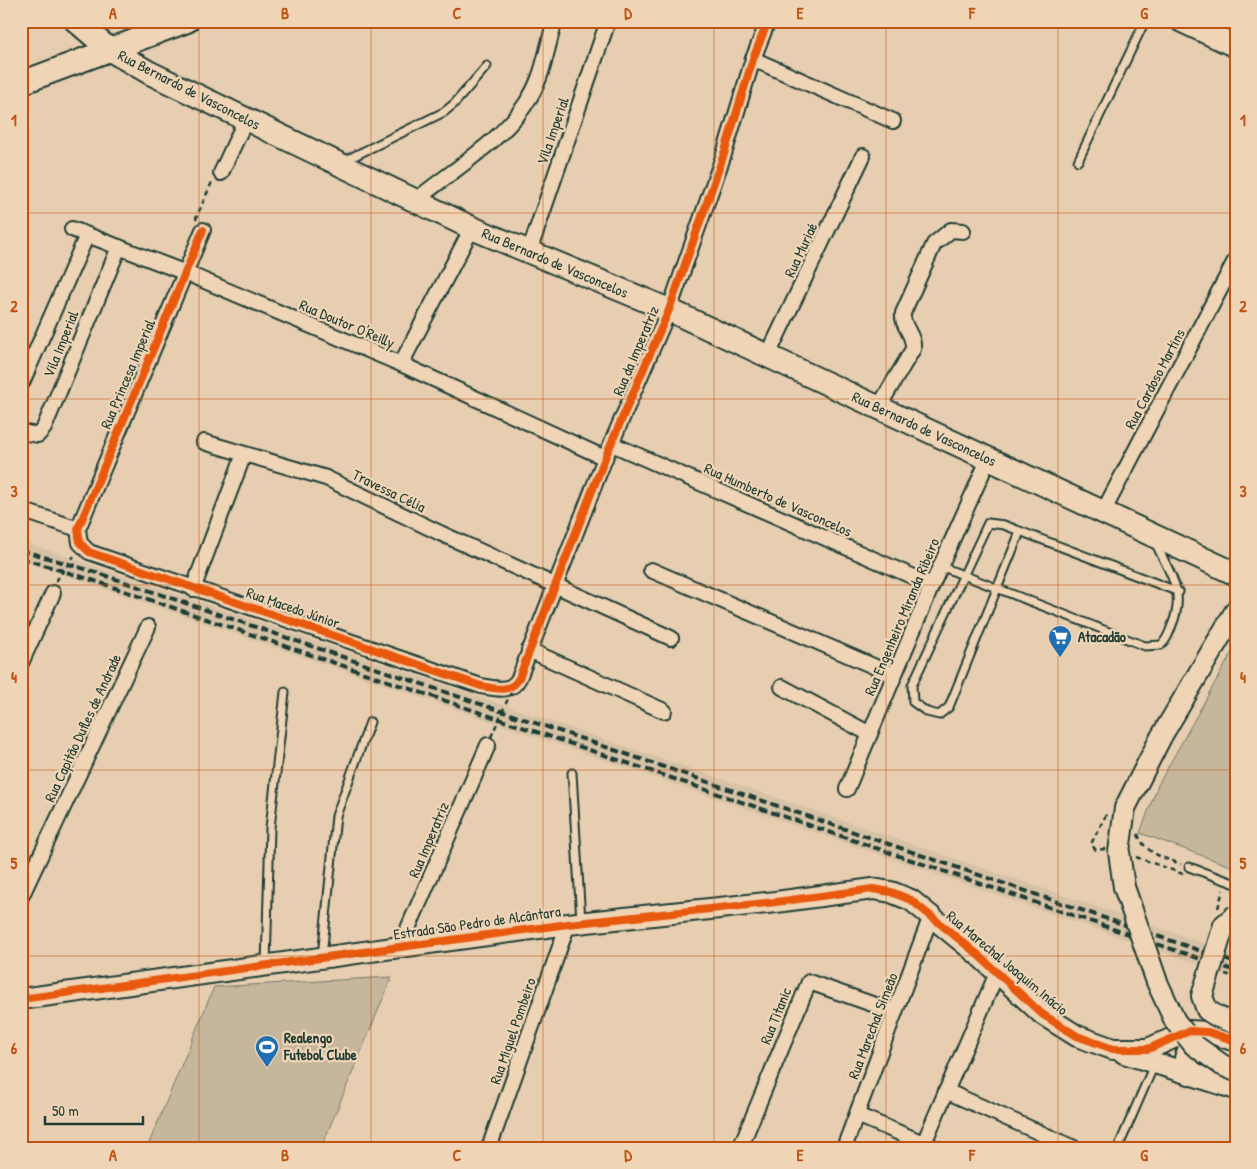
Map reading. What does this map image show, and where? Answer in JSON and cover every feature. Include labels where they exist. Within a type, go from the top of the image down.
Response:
[{"type":"main road","name":"Rua Bernardo de Vasconcelos","points":[[76,21],[110,50],[150,73],[415,201],[472,228],[669,310],[767,357],[989,458],[1102,514],[1236,574]]},
{"type":"main road","points":[[21,83],[187,21]]},
{"type":"main road","points":[[1182,21],[1236,46]]},
{"type":"main road","points":[[150,73],[144,62],[144,54],[146,44],[153,34]]},
{"type":"street","points":[[415,201],[514,121],[530,98],[539,79],[555,21]]},
{"type":"street","name":"Vila Imperial","points":[[529,252],[608,21]]},
{"type":"street","name":"Rua da Imperatriz","points":[[512,688],[529,650],[605,458],[669,310],[724,154],[753,59],[768,21]]},
{"type":"street","points":[[753,59],[893,121]]},
{"type":"street","points":[[222,173],[246,119]]},
{"type":"street","name":"Rua Muriaé","points":[[767,357],[863,156]]},
{"type":"street","name":"Rua Princesa Imperial","points":[[79,536],[186,273],[199,224]]},
{"type":"street","points":[[401,364],[472,228]]},
{"type":"street","name":"Rua Doutor O'Reilly","points":[[72,229],[186,273],[401,364],[605,458]]},
{"type":"street","points":[[878,408],[913,349],[914,341],[902,318],[903,313],[934,244],[951,230],[963,231]]},
{"type":"street","points":[[21,385],[87,235]]},
{"type":"street","name":"Vila Imperial","points":[[21,432],[38,435],[44,428],[119,247]]},
{"type":"street","name":"Rua Cardoso Martins","points":[[1102,514],[1236,259]]},
{"type":"street","name":"Travessa Célia","points":[[204,442],[326,478],[554,585]]},
{"type":"street","name":"Rua Humberto de Vasconcelos","points":[[612,444],[932,585]]},
{"type":"street","points":[[193,589],[244,454]]},
{"type":"street","name":"Rua Engenheiro Miranda Ribeiro","points":[[847,789],[940,566],[989,458]]},
{"type":"street","name":"Rua Macedo Júnior","points":[[21,510],[79,536],[89,552],[480,686],[502,689],[512,688]]},
{"type":"street","points":[[651,570],[894,675]]},
{"type":"street","points":[[554,585],[671,638]]},
{"type":"street","points":[[21,663],[53,593]]},
{"type":"street","points":[[1236,610],[1162,736],[1125,808],[1119,852],[1124,888],[1157,982],[1175,1021],[1194,1046],[1222,1065],[1236,1071]]},
{"type":"street","name":"Rua Capitão Dufles de Andrade","points":[[21,897],[148,628]]},
{"type":"street","points":[[529,650],[664,711]]},
{"type":"street","points":[[782,687],[870,734]]},
{"type":"street","name":"Rua Imperatriz","points":[[400,947],[489,741]]},
{"type":"street","name":"Estrada São Pedro de Alcântara","points":[[21,999],[266,964],[574,924],[873,889],[891,892],[911,900],[931,916]]},
{"type":"street","points":[[1226,914],[1202,996],[1207,1010],[1236,1024]]},
{"type":"street","name":"Rua Marechal Joaquim Inácio","points":[[931,916],[1057,1024],[1078,1036],[1113,1049],[1148,1048],[1181,1033],[1208,1032],[1236,1041]]},
{"type":"street","name":"Rua Marechal Simeão","points":[[844,1148],[931,916]]},
{"type":"street","name":"Rua Miguel Pombeiro","points":[[489,1148],[574,924]]},
{"type":"street","points":[[857,1114],[929,1145],[946,1091],[996,973]]},
{"type":"street","name":"Rua Titanic","points":[[740,1148],[809,982],[895,1012]]},
{"type":"street","points":[[1205,1079],[1190,1070],[1185,1058],[1192,1041],[1208,1032]]},
{"type":"street","points":[[1113,1049],[1154,1064],[1236,1089]]},
{"type":"street","points":[[946,1091],[1074,1148]]},
{"type":"lane","points":[[1078,161],[1145,21]]},
{"type":"lane","points":[[347,167],[444,112],[461,97],[487,66]]},
{"type":"lane","points":[[1020,532],[949,707],[939,715],[927,712],[913,702],[912,685],[988,523],[1004,525],[1178,592]]},
{"type":"lane","points":[[940,566],[1145,646],[1161,646],[1166,641],[1177,613],[1178,592],[1153,537]]},
{"type":"lane","points":[[266,964],[270,828],[285,692]]},
{"type":"lane","points":[[322,957],[336,816],[370,722]]},
{"type":"lane","points":[[572,773],[574,924]]},
{"type":"lane","points":[[1189,867],[1236,884]]},
{"type":"lane","points":[[1118,1148],[1154,1064]]},
{"type":"path","points":[[199,224],[210,183]]},
{"type":"path","points":[[53,593],[60,574],[70,564],[79,536]]},
{"type":"path","points":[[489,741],[512,688]]},
{"type":"path","points":[[1138,830],[1143,845],[1152,852],[1189,867]]},
{"type":"path","points":[[1215,887],[1224,891],[1226,914]]},
{"type":"shaded area","points":[[21,541],[1236,954],[1236,977],[21,560]]},
{"type":"shaded area","points":[[1236,645],[1236,868],[1140,833],[1158,785]]},
{"type":"shaded area","name":"Realengo Futebol Clube","points":[[392,977],[321,1148],[147,1148],[214,987]]},
{"type":"railway","points":[[21,550],[95,572],[1236,963]]},
{"type":"railway","points":[[21,558],[92,580],[1236,971]]},
{"type":"cycle path","points":[[203,230],[78,529],[80,543],[89,552],[481,686],[497,689],[507,688],[516,683],[519,678],[605,458],[669,310],[724,154],[753,59],[768,21]]},
{"type":"cycle path","points":[[21,999],[568,924],[776,902],[873,889],[891,892],[911,900],[976,953],[1042,1014],[1077,1036],[1113,1049],[1148,1049],[1189,1031],[1208,1032],[1236,1041]]},
{"type":"place","name":"Atacadão","points":[[1060,658]]},
{"type":"place","name":"Realengo Futebol Clube","points":[[267,1068]]}]
